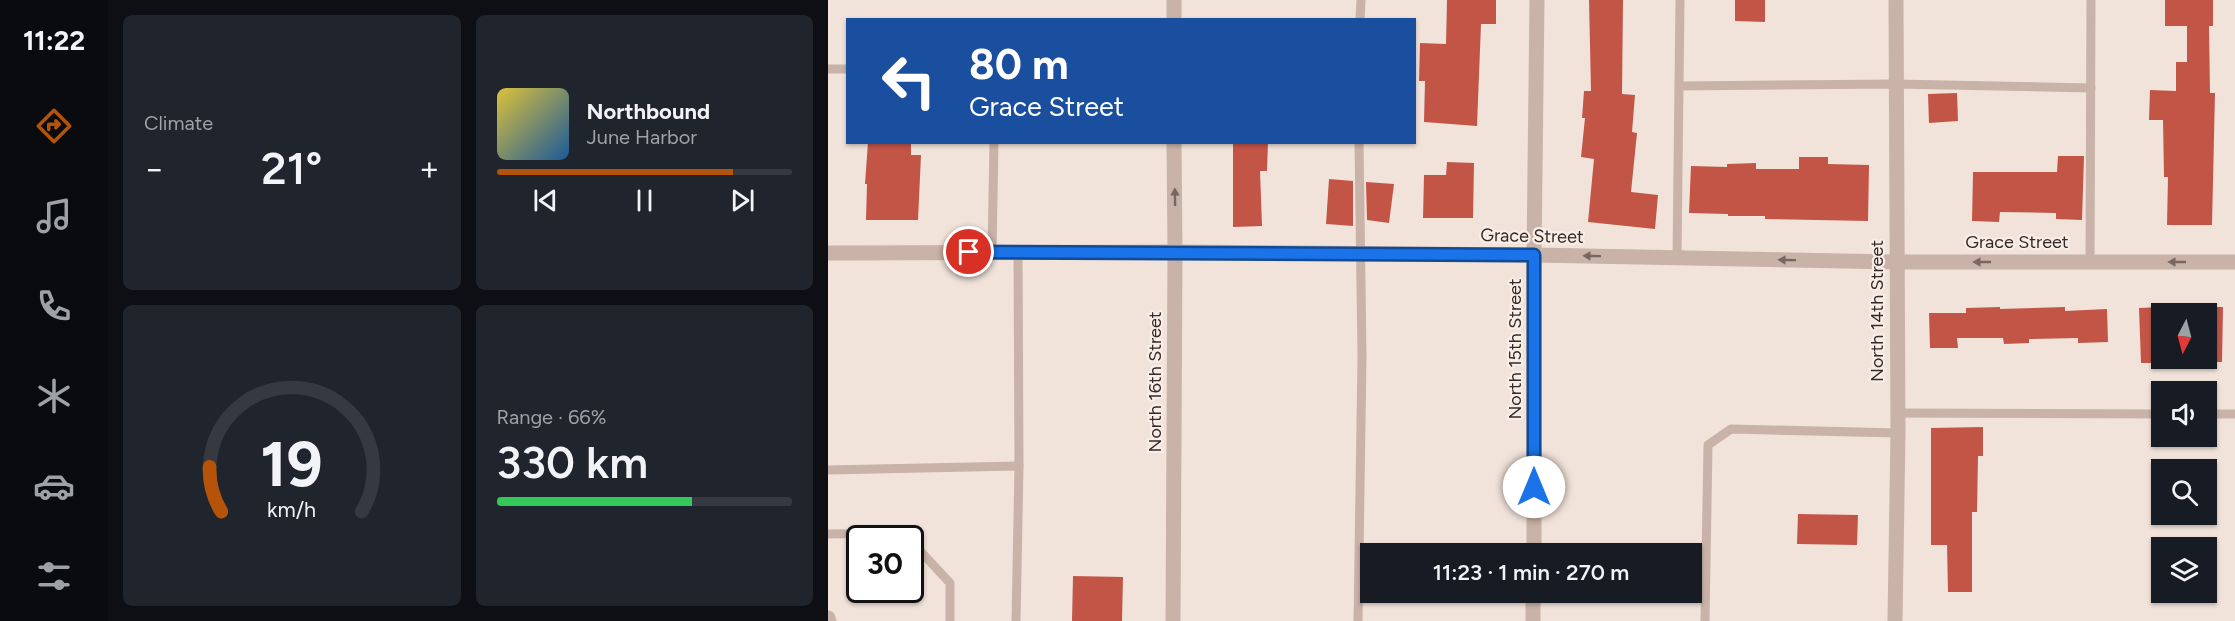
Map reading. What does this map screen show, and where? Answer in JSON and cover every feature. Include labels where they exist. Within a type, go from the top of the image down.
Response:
[{"type":"street","points":[[1174,0],[1174,18]]},
{"type":"street","name":"North 15th Street","points":[[1534,543],[1537,0]]},
{"type":"street","name":"North 14th Street","points":[[1895,621],[1898,433],[1896,0]]},
{"type":"street","name":"North 16th Street","points":[[1173,621],[1174,144]]},
{"type":"street","name":"Grace Street","points":[[828,253],[1175,252],[1534,255],[1896,262],[2235,262]]},
{"type":"street","points":[[1533,603],[1533,621]]},
{"type":"lane","points":[[1360,18],[1361,0]]},
{"type":"lane","points":[[1677,258],[1680,0]]},
{"type":"lane","points":[[2090,262],[2091,0]]},
{"type":"lane","points":[[828,69],[846,69]]},
{"type":"lane","points":[[1680,86],[1896,84],[2091,88]]},
{"type":"lane","points":[[992,252],[994,144]]},
{"type":"lane","points":[[1358,621],[1362,357],[1359,144]]},
{"type":"lane","points":[[1016,621],[1019,466],[1018,252]]},
{"type":"lane","points":[[1897,414],[2151,414]]},
{"type":"lane","points":[[2217,414],[2235,414]]},
{"type":"lane","points":[[1705,621],[1708,445],[1731,429],[1898,433]]},
{"type":"lane","points":[[828,470],[1019,466]]},
{"type":"lane","points":[[828,534],[846,534]]},
{"type":"lane","points":[[924,555],[950,584],[950,621]]},
{"type":"building","points":[[1447,0],[1496,0],[1496,24],[1481,24],[1477,126],[1424,122],[1425,81],[1419,81],[1420,43],[1446,44]]},
{"type":"building","points":[[1589,0],[1623,0],[1622,94],[1635,95],[1632,132],[1637,133],[1631,192],[1658,195],[1655,229],[1588,222],[1594,159],[1581,157],[1585,118],[1582,118],[1584,91],[1591,91]]},
{"type":"building","points":[[1735,0],[1765,0],[1765,22],[1735,21]]},
{"type":"building","points":[[2165,0],[2213,0],[2213,26],[2209,26],[2210,93],[2215,93],[2212,225],[2167,225],[2168,177],[2164,177],[2163,120],[2149,120],[2150,90],[2176,91],[2176,62],[2187,62],[2187,26],[2165,26]]},
{"type":"building","points":[[1957,93],[1958,121],[1929,123],[1928,94]]},
{"type":"building","points":[[868,144],[911,144],[911,155],[921,155],[918,220],[866,220],[867,184],[865,184]]},
{"type":"building","points":[[1233,144],[1268,144],[1267,171],[1260,171],[1262,226],[1233,227]]},
{"type":"building","points":[[2058,156],[2084,156],[2082,220],[2056,219],[2056,213],[2000,212],[1999,222],[1972,221],[1973,172],[2057,172]]},
{"type":"building","points":[[1799,157],[1828,157],[1828,164],[1869,165],[1868,221],[1765,219],[1765,216],[1689,213],[1691,166],[1727,167],[1727,164],[1756,163],[1756,169],[1799,169]]},
{"type":"building","points":[[1447,162],[1474,163],[1473,218],[1423,218],[1424,175],[1446,175]]},
{"type":"building","points":[[1329,179],[1353,181],[1353,226],[1326,224]]},
{"type":"building","points":[[1366,182],[1394,184],[1389,223],[1367,220]]},
{"type":"building","points":[[2000,307],[2000,309],[2065,307],[2065,311],[2107,309],[2108,342],[2078,343],[2078,338],[2029,339],[2029,343],[2004,344],[2003,338],[1957,338],[1958,348],[1930,348],[1929,313],[1966,313],[1966,308]]},
{"type":"building","points":[[2151,307],[2151,363],[2141,363],[2139,308]]},
{"type":"building","points":[[2217,307],[2223,307],[2222,362],[2217,362]]},
{"type":"building","points":[[1983,427],[1983,456],[1978,456],[1977,512],[1972,512],[1972,592],[1948,592],[1947,545],[1931,545],[1931,428]]},
{"type":"building","points":[[1798,514],[1858,515],[1857,545],[1797,544]]},
{"type":"building","points":[[1073,576],[1123,577],[1122,621],[1072,621]]},
{"type":"route","points":[[969,252],[1534,255],[1534,487]]}]
